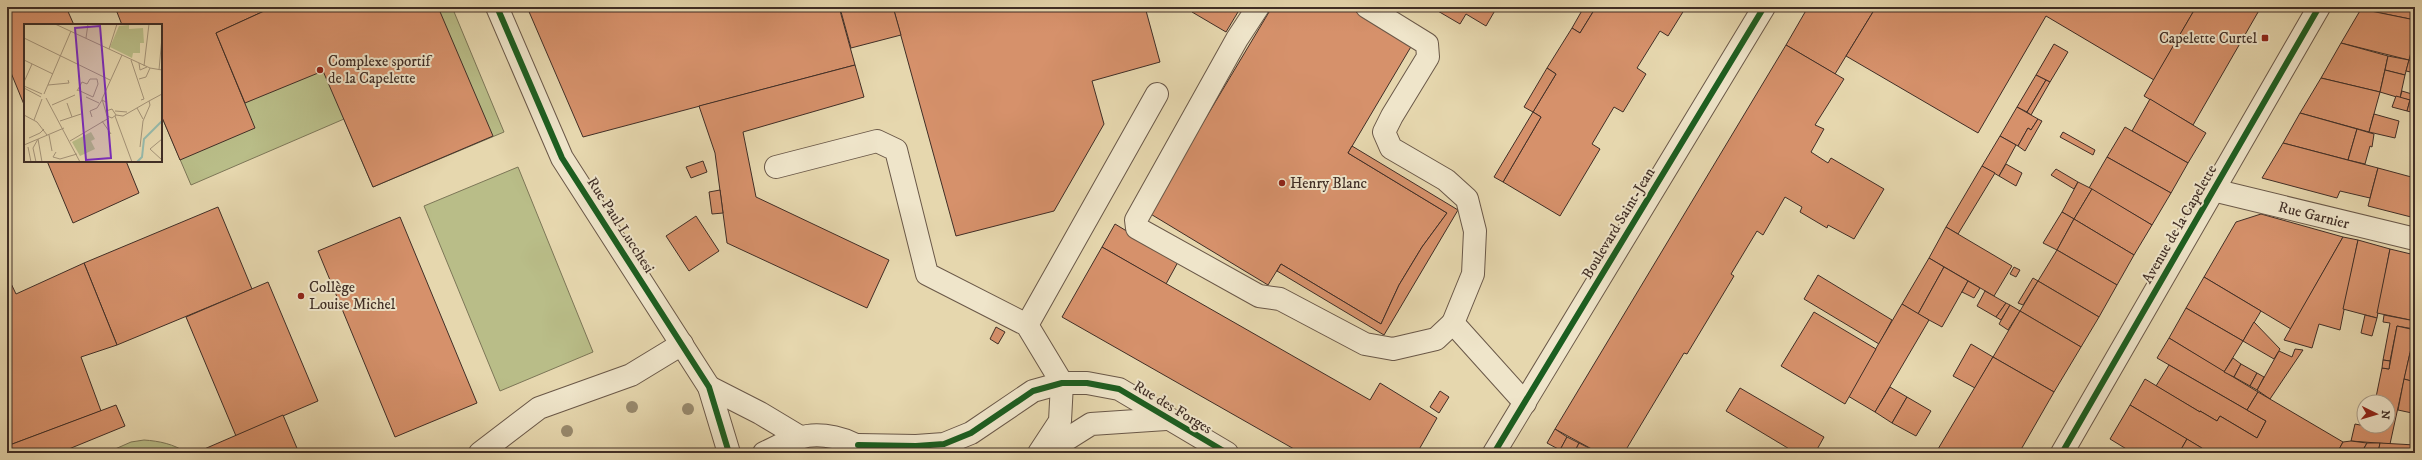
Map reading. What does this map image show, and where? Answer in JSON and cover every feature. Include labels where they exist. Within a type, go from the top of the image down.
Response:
[{"type":"street","name":"Rue Paul Lucchesi","points":[[497,7],[562,158],[709,387],[729,453]]},
{"type":"street","points":[[1258,7],[1237,39],[1136,220],[1137,228],[1259,296],[1280,299],[1365,344],[1393,349],[1436,339],[1453,323],[1473,274],[1475,231],[1467,199],[1446,180],[1391,148],[1384,132],[1392,116],[1428,58],[1427,44],[1367,7]]},
{"type":"street","name":"Boulevard Saint-Jean","points":[[1494,453],[1764,7]]},
{"type":"street","name":"Avenue de la Capelette","points":[[2062,453],[2318,7]]},
{"type":"street","points":[[1027,325],[1157,94]]},
{"type":"street","points":[[776,167],[877,140],[896,150],[927,274],[1027,325],[1062,383],[1060,421],[1039,453]]},
{"type":"street","name":"Rue Garnier","points":[[2213,190],[2415,239]]},
{"type":"street","points":[[1453,323],[1525,403]]},
{"type":"street","points":[[480,453],[538,408],[631,375],[682,344]]},
{"type":"street","name":"Rue des Forges","points":[[800,437],[821,436],[862,449],[944,444],[971,433],[1033,392],[1062,383],[1087,383],[1119,389],[1166,419],[1227,453]]},
{"type":"street","points":[[709,387],[760,413],[800,437]]},
{"type":"street","name":"Rue des Forges","points":[[1045,453],[1091,424],[1166,419]]},
{"type":"street","points":[[764,453],[800,437]]},
{"type":"green space","name":"Complexe sportif de la Capelette","points":[[115,7],[452,7],[504,132],[373,187],[344,119],[191,185],[162,117],[162,24],[158,24]]},
{"type":"green space","points":[[518,167],[593,352],[500,391],[424,206]]},
{"type":"green space","points":[[144,440],[155,441],[177,447],[187,453],[106,453],[131,442]]},
{"type":"building","points":[[7,7],[66,7],[74,24],[24,24],[24,105],[7,63]]},
{"type":"building","points":[[115,7],[273,7],[216,33],[255,128],[180,160],[162,117],[162,24],[122,24]]},
{"type":"building","points":[[273,7],[438,7],[493,136],[373,187],[323,71],[245,103],[216,33]]},
{"type":"building","points":[[527,7],[839,7],[855,65],[583,137]]},
{"type":"building","points":[[893,7],[1145,7],[1160,62],[1092,81],[1104,124],[1054,211],[956,236]]},
{"type":"building","points":[[893,7],[901,35],[851,48],[840,8]]},
{"type":"building","points":[[1195,7],[1241,7],[1226,32],[1192,12]]},
{"type":"building","name":"Henry Blanc","points":[[1272,7],[1348,7],[1412,45],[1348,153],[1447,213],[1422,247],[1399,285],[1381,324],[1281,264],[1268,285],[1149,213]]},
{"type":"building","points":[[1431,7],[1497,7],[1486,26],[1466,14],[1460,24]]},
{"type":"building","points":[[1584,7],[1596,7],[1580,33],[1572,28]]},
{"type":"building","points":[[1596,7],[1686,7],[1668,36],[1660,31],[1637,68],[1646,74],[1623,112],[1614,107],[1592,144],[1600,149],[1560,216],[1503,182],[1541,117],[1533,112],[1556,74],[1547,68],[1572,28],[1580,33]]},
{"type":"building","points":[[1808,7],[1876,7],[1835,74],[1786,45]]},
{"type":"building","points":[[1876,7],[2196,7],[2154,80],[2046,16],[1978,133],[1846,56]]},
{"type":"building","points":[[2196,7],[2261,7],[2193,125],[2144,96]]},
{"type":"building","points":[[2362,7],[2415,7],[2415,20],[2361,9]]},
{"type":"building","points":[[2361,9],[2415,20],[2415,37],[2409,60],[2341,43]]},
{"type":"building","points":[[2341,43],[2388,56],[2380,92],[2321,78]]},
{"type":"building","points":[[2054,44],[2068,52],[2050,82],[2036,75]]},
{"type":"building","points":[[1786,45],[1844,79],[1815,125],[1824,129],[1811,152],[1828,163],[1831,158],[1884,189],[1854,239],[1828,225],[1827,228],[1800,212],[1802,207],[1785,197],[1763,235],[1757,231],[1731,274],[1734,276],[1687,354],[1684,353],[1624,453],[1599,453],[1555,429]]},
{"type":"building","points":[[2388,56],[2409,60],[2405,75],[2385,70]]},
{"type":"building","points":[[2409,60],[2415,62],[2415,73],[2406,71]]},
{"type":"building","points":[[855,65],[864,97],[743,132],[756,197],[889,260],[867,308],[727,243],[715,153],[699,106]]},
{"type":"building","points":[[1547,68],[1556,74],[1533,112],[1524,107]]},
{"type":"building","points":[[2385,70],[2405,75],[2400,98],[2380,92]]},
{"type":"building","points":[[2036,75],[2046,80],[2027,112],[2017,107]]},
{"type":"building","points":[[2321,78],[2380,92],[2369,132],[2300,113]]},
{"type":"building","points":[[2046,80],[2050,82],[2031,115],[2027,112]]},
{"type":"building","points":[[2402,91],[2415,95],[2415,101],[2400,98]]},
{"type":"building","points":[[2396,96],[2410,100],[2407,111],[2392,107]]},
{"type":"building","points":[[2150,99],[2206,133],[2188,163],[2132,131]]},
{"type":"building","points":[[2410,100],[2415,101],[2415,113],[2407,111]]},
{"type":"building","points":[[2017,107],[2038,119],[2031,130],[2028,128],[2018,146],[2000,136]]},
{"type":"building","points":[[1533,112],[1541,117],[1503,182],[1494,177]]},
{"type":"building","points":[[2300,113],[2357,129],[2348,160],[2283,143]]},
{"type":"building","points":[[2374,114],[2399,121],[2395,138],[2369,132]]},
{"type":"building","points":[[2038,119],[2042,121],[2025,151],[2018,146],[2028,128],[2031,130]]},
{"type":"building","points":[[2125,127],[2188,163],[2171,193],[2107,157]]},
{"type":"building","points":[[2357,129],[2374,134],[2372,147],[2370,146],[2365,164],[2348,160]]},
{"type":"building","points":[[2063,132],[2095,150],[2093,155],[2060,137]]},
{"type":"building","points":[[2000,136],[2016,145],[1999,176],[1982,166]]},
{"type":"building","points":[[2283,143],[2378,168],[2370,198],[2340,191],[2337,198],[2262,178]]},
{"type":"building","points":[[1352,146],[1458,210],[1384,335],[1277,271],[1281,264],[1381,324],[1399,285],[1422,247],[1447,213],[1348,153]]},
{"type":"building","points":[[2107,157],[2171,193],[2152,225],[2089,188]]},
{"type":"building","points":[[703,161],[707,172],[691,178],[686,167]]},
{"type":"building","points":[[47,162],[126,162],[139,193],[73,223]]},
{"type":"building","points":[[2006,164],[2022,173],[2016,186],[1999,176]]},
{"type":"building","points":[[1982,166],[1995,173],[1958,234],[1946,227]]},
{"type":"building","points":[[2378,168],[2415,178],[2415,218],[2368,206]]},
{"type":"building","points":[[2056,169],[2078,182],[2074,189],[2051,175]]},
{"type":"building","points":[[2078,182],[2092,189],[2074,219],[2062,212]]},
{"type":"building","points":[[2092,189],[2152,225],[2134,255],[2074,219]]},
{"type":"building","points":[[720,190],[723,213],[712,214],[709,192]]},
{"type":"building","points":[[218,207],[252,289],[117,345],[84,263]]},
{"type":"building","points":[[2062,212],[2074,219],[2057,250],[2043,243]]},
{"type":"building","points":[[2261,214],[2343,237],[2291,329],[2204,277],[2236,222]]},
{"type":"building","points":[[696,216],[719,251],[689,271],[666,236]]},
{"type":"building","points":[[400,217],[477,403],[395,437],[318,251]]},
{"type":"building","points":[[2074,219],[2134,255],[2117,285],[2057,250]]},
{"type":"building","points":[[1115,224],[1178,262],[1166,284],[1102,247]]},
{"type":"building","points":[[1946,227],[2012,266],[1994,296],[1929,258]]},
{"type":"building","points":[[2343,237],[2358,240],[2340,330],[2319,324],[2312,348],[2284,340]]},
{"type":"building","points":[[2358,240],[2390,249],[2377,318],[2343,309]]},
{"type":"building","points":[[1102,247],[1370,400],[1380,383],[1437,418],[1417,453],[1301,453],[1062,317]]},
{"type":"building","points":[[2390,249],[2415,255],[2415,321],[2377,313]]},
{"type":"building","points":[[2057,250],[2117,285],[2099,317],[2038,281]]},
{"type":"building","points":[[1929,258],[1944,267],[1918,314],[1902,304]]},
{"type":"building","points":[[84,263],[117,345],[81,357],[101,411],[7,446],[7,275],[16,294]]},
{"type":"building","points":[[1944,267],[1968,281],[1942,327],[1918,314]]},
{"type":"building","points":[[2014,267],[2020,270],[2016,277],[2010,274]]},
{"type":"building","points":[[1818,275],[1892,320],[1879,344],[1804,299]]},
{"type":"building","points":[[2204,277],[2261,311],[2243,341],[2186,308]]},
{"type":"building","points":[[2033,278],[2038,281],[2023,305],[2018,303]]},
{"type":"building","points":[[1968,281],[1980,288],[1974,298],[1962,292]]},
{"type":"building","points":[[2038,281],[2099,317],[2081,347],[2020,311]]},
{"type":"building","points":[[268,282],[318,401],[236,436],[186,317]]},
{"type":"building","points":[[1985,291],[2006,303],[1996,317],[1977,306]]},
{"type":"building","points":[[2006,303],[2010,305],[2001,320],[1996,317]]},
{"type":"building","points":[[1902,304],[1929,320],[1875,412],[1848,396]]},
{"type":"building","points":[[2010,305],[2020,311],[2008,330],[1999,324]]},
{"type":"building","points":[[2186,308],[2243,341],[2224,372],[2169,338]]},
{"type":"building","points":[[2020,311],[2081,347],[2054,392],[1993,357]]},
{"type":"building","points":[[1814,312],[1876,349],[1845,404],[1781,366]]},
{"type":"building","points":[[2365,315],[2377,318],[2372,336],[2361,333]]},
{"type":"building","points":[[2384,315],[2415,321],[2414,329],[2397,326],[2390,361],[2383,360],[2390,323],[2383,322]]},
{"type":"building","points":[[2254,322],[2280,349],[2274,359],[2243,341]]},
{"type":"building","points":[[2397,326],[2415,330],[2396,417],[2396,394],[2377,394],[2382,368],[2389,369]]},
{"type":"building","points":[[996,327],[1005,332],[998,344],[990,339]]},
{"type":"building","points":[[2169,338],[2258,392],[2247,410],[2157,358]]},
{"type":"building","points":[[1971,344],[1993,357],[1975,388],[1953,376]]},
{"type":"building","points":[[2295,349],[2303,350],[2270,399],[2257,390],[2279,351],[2292,357]]},
{"type":"building","points":[[2410,353],[2415,354],[2415,382],[2404,379]]},
{"type":"building","points":[[1993,357],[2054,392],[2019,453],[1945,453],[1938,449]]},
{"type":"building","points":[[2233,358],[2241,364],[2234,377],[2224,372]]},
{"type":"building","points":[[2383,360],[2390,361],[2389,369],[2382,368]]},
{"type":"building","points":[[2241,364],[2257,373],[2250,386],[2234,377]]},
{"type":"building","points":[[2169,365],[2266,421],[2257,438],[2220,416],[2217,421],[2156,386]]},
{"type":"building","points":[[2257,373],[2264,377],[2257,390],[2250,386]]},
{"type":"building","points":[[2145,379],[2217,421],[2220,416],[2257,438],[2266,421],[2247,410],[2258,392],[2343,442],[2337,453],[2210,453],[2130,405]]},
{"type":"building","points":[[2404,379],[2415,382],[2412,413],[2398,410]]},
{"type":"building","points":[[1890,387],[1907,397],[1892,423],[1875,412]]},
{"type":"building","points":[[1740,388],[1824,437],[1815,453],[1796,453],[1726,411]]},
{"type":"building","points":[[1440,391],[1449,397],[1439,413],[1430,407]]},
{"type":"building","points":[[1907,397],[1931,411],[1916,436],[1892,423]]},
{"type":"building","points":[[116,405],[125,426],[59,453],[7,453],[7,446]]},
{"type":"building","points":[[2130,405],[2187,439],[2179,453],[2133,453],[2110,439]]},
{"type":"building","points":[[283,415],[299,453],[204,453],[202,450]]},
{"type":"building","points":[[2355,424],[2356,434],[2392,434],[2390,444],[2351,441]]},
{"type":"building","points":[[1555,429],[1567,437],[1560,450],[1547,443]]},
{"type":"building","points":[[1567,437],[1579,443],[1574,453],[1560,450]]},
{"type":"building","points":[[2187,439],[2210,453],[2179,453]]},
{"type":"building","points":[[2351,441],[2367,443],[2361,453],[2337,453],[2343,442]]},
{"type":"building","points":[[1579,443],[1599,453],[1574,453]]},
{"type":"building","points":[[2367,443],[2380,443],[2378,453],[2362,452]]},
{"type":"building","points":[[2380,443],[2415,445],[2415,453],[2378,453]]},
{"type":"cycle path","points":[[497,7],[562,158],[709,387],[729,453]]},
{"type":"cycle path","points":[[1494,453],[1764,7]]},
{"type":"cycle path","points":[[2062,453],[2319,7]]},
{"type":"cycle path","points":[[858,445],[916,446],[944,444],[971,433],[1033,391],[1062,383],[1087,383],[1119,389],[1227,453]]},
{"type":"place","name":"Capelette Curtel","points":[[2265,38]]},
{"type":"place","name":"Complexe sportif de la Capelette","points":[[320,70]]},
{"type":"place","name":"Henry Blanc","points":[[1282,183]]},
{"type":"place","name":"Collège Louise Michel","points":[[301,296]]}]
